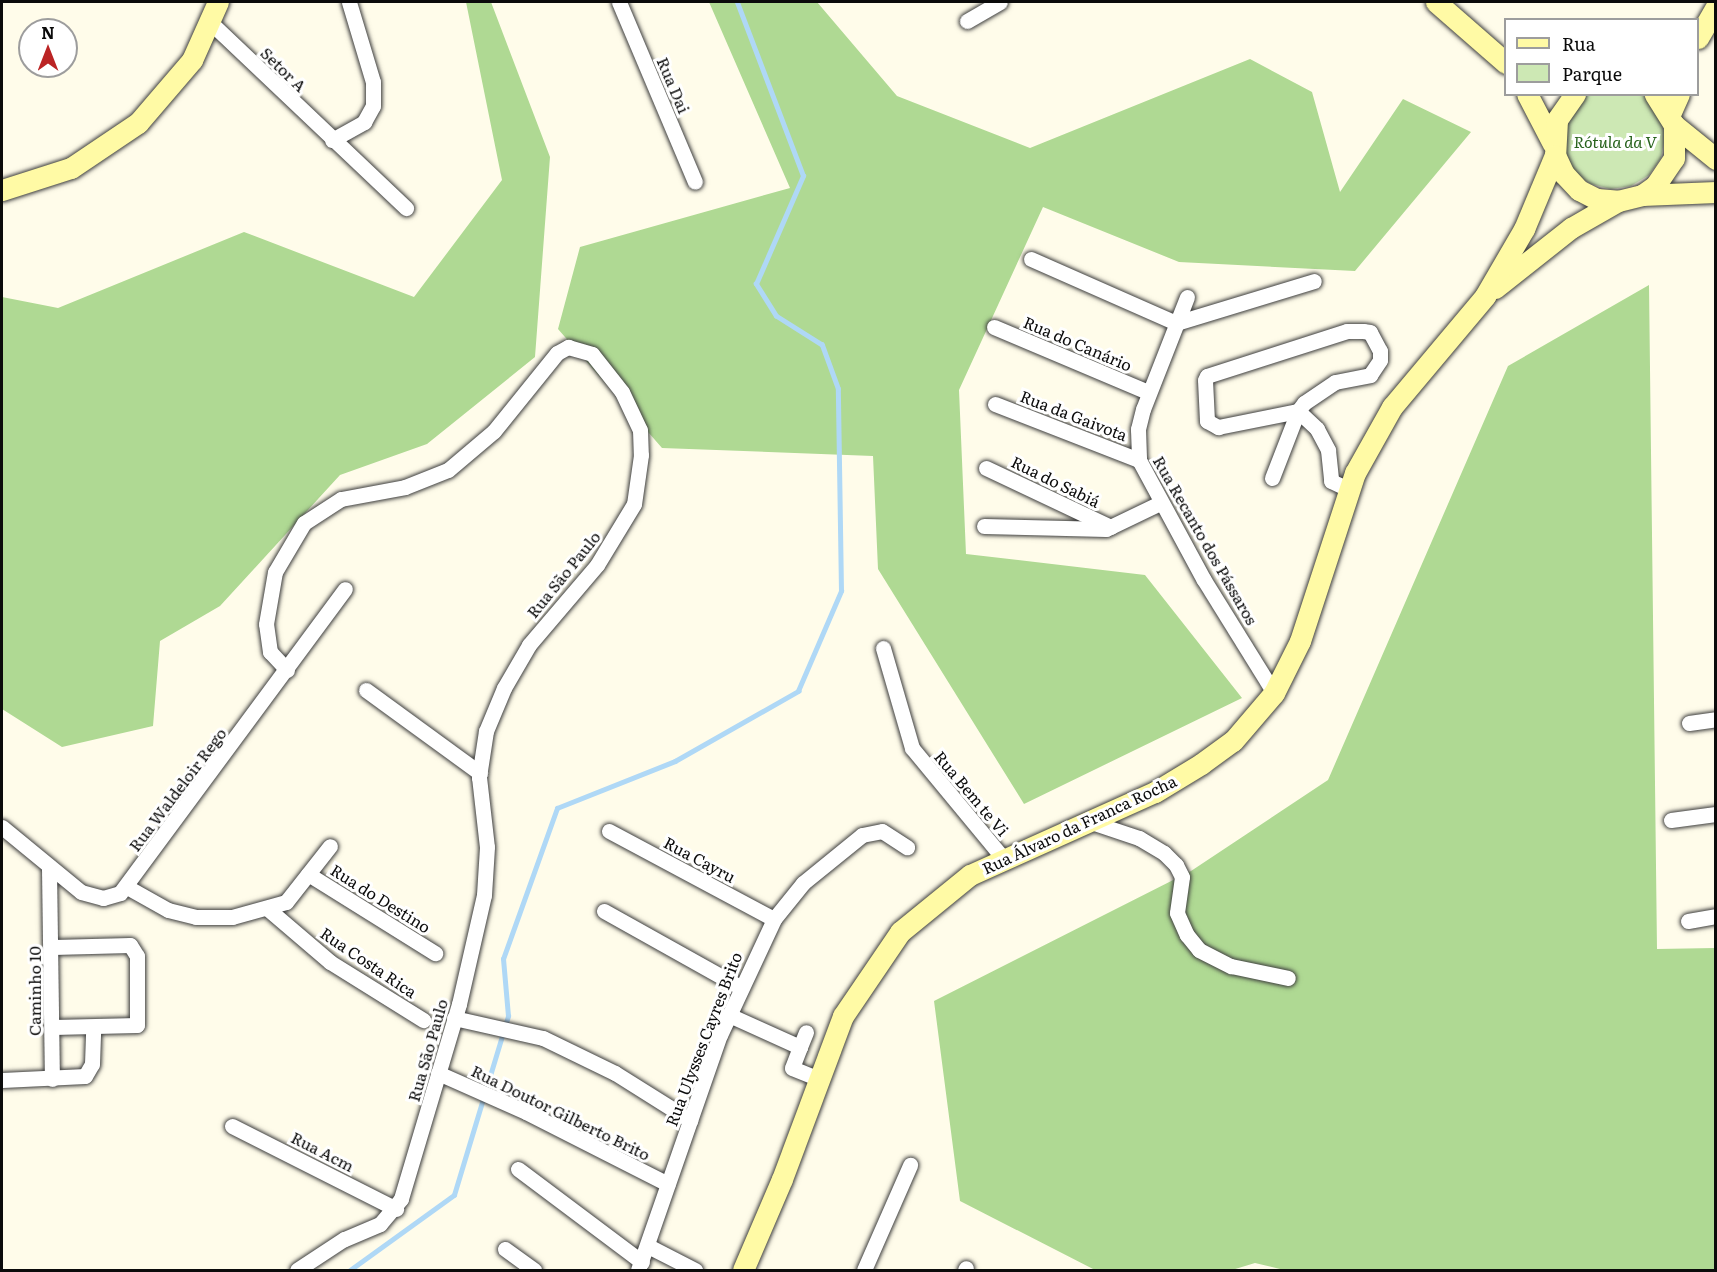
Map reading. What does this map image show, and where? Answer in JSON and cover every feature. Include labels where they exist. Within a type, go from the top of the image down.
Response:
[{"type":"main road","points":[[2,190],[71,168],[116,141],[176,82],[211,23],[218,2]]},
{"type":"main road","points":[[1436,2],[1470,27],[1504,61]]},
{"type":"main road","points":[[1699,35],[1707,15]]},
{"type":"main road","points":[[1470,27],[1504,44]]},
{"type":"main road","points":[[1528,96],[1564,174],[1579,189],[1598,199],[1618,201],[1642,195],[1716,192]]},
{"type":"main road","name":"Rua Álvaro da Franca Rocha","points":[[746,1270],[843,1016],[900,932],[970,875],[1003,858],[1155,792],[1201,764],[1233,741],[1274,693],[1300,641],[1350,490],[1392,407],[1485,296],[1524,229],[1554,149],[1557,120],[1574,96]]},
{"type":"main road","points":[[1657,96],[1674,111],[1716,159]]},
{"type":"main road","points":[[1642,195],[1667,173],[1676,142],[1674,111]]},
{"type":"main road","name":"Rua Álvaro da Franca Rocha","points":[[1485,296],[1571,228],[1618,201]]},
{"type":"street","points":[[332,140],[364,122],[373,106],[373,82],[349,2]]},
{"type":"street","name":"Rua Dai","points":[[619,2],[695,182]]},
{"type":"street","points":[[967,21],[1000,2]]},
{"type":"street","name":"Setor A","points":[[211,23],[406,208]]},
{"type":"street","points":[[1031,259],[1176,323],[1314,281]]},
{"type":"street","name":"Rua Recanto dos Pássaros","points":[[1187,297],[1148,393],[1138,429],[1139,460],[1160,503],[1274,693]]},
{"type":"street","name":"Rua do Canário","points":[[994,327],[1148,393]]},
{"type":"street","points":[[1272,478],[1298,411],[1325,386],[1370,375],[1380,360],[1378,342],[1370,332],[1347,331],[1207,376],[1205,380],[1207,421],[1218,427],[1298,411]]},
{"type":"street","name":"Rua São Paulo","points":[[287,670],[270,652],[266,624],[275,572],[304,523],[341,499],[405,487],[448,470],[494,431],[557,353],[568,347],[592,354],[622,392],[640,430],[642,455],[634,504],[597,565],[529,645],[504,688],[486,731],[480,773],[487,868],[476,935],[411,1173],[396,1209],[380,1224],[344,1239],[297,1270]]},
{"type":"street","name":"Rua da Gaivota","points":[[995,404],[1139,460]]},
{"type":"street","points":[[1298,411],[1317,429],[1328,450],[1331,481],[1350,490]]},
{"type":"street","name":"Rua do Sabiá","points":[[986,468],[1111,527]]},
{"type":"street","points":[[984,526],[1111,527],[1160,503]]},
{"type":"street","name":"Rua Waldeloir Rego","points":[[127,887],[345,589]]},
{"type":"street","name":"Rua Bem te Vi","points":[[883,648],[912,748],[1003,858]]},
{"type":"street","points":[[366,690],[480,773]]},
{"type":"street","points":[[1689,723],[1716,719]]},
{"type":"street","points":[[1671,820],[1716,814]]},
{"type":"street","points":[[1088,821],[1139,838],[1164,853],[1176,865],[1182,877],[1177,913],[1187,935],[1199,950],[1231,966],[1288,978]]},
{"type":"street","points":[[2,827],[49,869],[92,897],[113,896],[127,887],[168,910],[196,917],[232,917],[268,909],[286,902],[330,846]]},
{"type":"street","name":"Rua Cayru","points":[[609,831],[774,919]]},
{"type":"street","name":"Rua Ulysses Cayres Brito","points":[[640,1266],[729,1015],[740,987],[774,919],[803,883],[862,835],[882,831],[907,847]]},
{"type":"street","name":"Caminho 10","points":[[49,869],[53,947],[52,1078]]},
{"type":"street","name":"Rua do Destino","points":[[308,874],[435,953]]},
{"type":"street","name":"Rua Costa Rica","points":[[268,909],[330,962],[423,1020]]},
{"type":"street","points":[[604,911],[740,987]]},
{"type":"street","points":[[1688,921],[1716,916]]},
{"type":"street","points":[[53,947],[130,945],[137,952],[137,1025],[93,1028],[53,1027]]},
{"type":"street","points":[[729,1015],[800,1047]]},
{"type":"street","points":[[454,1018],[543,1038],[593,1061],[690,1120]]},
{"type":"street","points":[[2,1080],[86,1076],[92,1064],[93,1028]]},
{"type":"street","points":[[807,1032],[790,1073],[819,1079]]},
{"type":"street","name":"Rua Doutor Gilberto Brito","points":[[438,1073],[474,1088],[668,1184]]},
{"type":"street","name":"Rua Acm","points":[[232,1126],[396,1209]]},
{"type":"street","points":[[864,1270],[910,1165]]},
{"type":"street","points":[[518,1169],[640,1266]]},
{"type":"street","points":[[648,1246],[695,1270]]},
{"type":"street","points":[[505,1249],[534,1270]]},
{"type":"green space","points":[[466,2],[491,2],[550,157],[535,357],[427,444],[340,475],[220,606],[160,641],[153,726],[62,747],[2,709],[2,297],[58,308],[244,232],[414,297],[502,180]]},
{"type":"green space","points":[[709,2],[817,2],[897,96],[1030,148],[1250,59],[1312,92],[1340,192],[1403,99],[1471,132],[1355,271],[1179,262],[1043,207],[959,390],[966,554],[1145,575],[1242,698],[1024,804],[878,569],[873,456],[662,448],[558,329],[580,247],[790,188]]},
{"type":"green space","name":"Rótula da V","points":[[1583,96],[1644,96],[1661,116],[1665,137],[1661,158],[1649,175],[1631,186],[1611,189],[1591,184],[1574,173],[1563,155],[1564,117]]},
{"type":"green space","points":[[1649,285],[1657,949],[1715,948],[1715,1270],[1284,1270],[1255,1263],[1232,1270],[1095,1270],[960,1201],[934,1001],[1191,871],[1328,780],[1508,366]]},
{"type":"waterway","points":[[350,1270],[454,1195],[508,1016],[503,959],[557,808],[675,761],[798,691],[841,591],[838,389],[822,345],[776,316],[756,284],[803,176],[737,2]]}]
